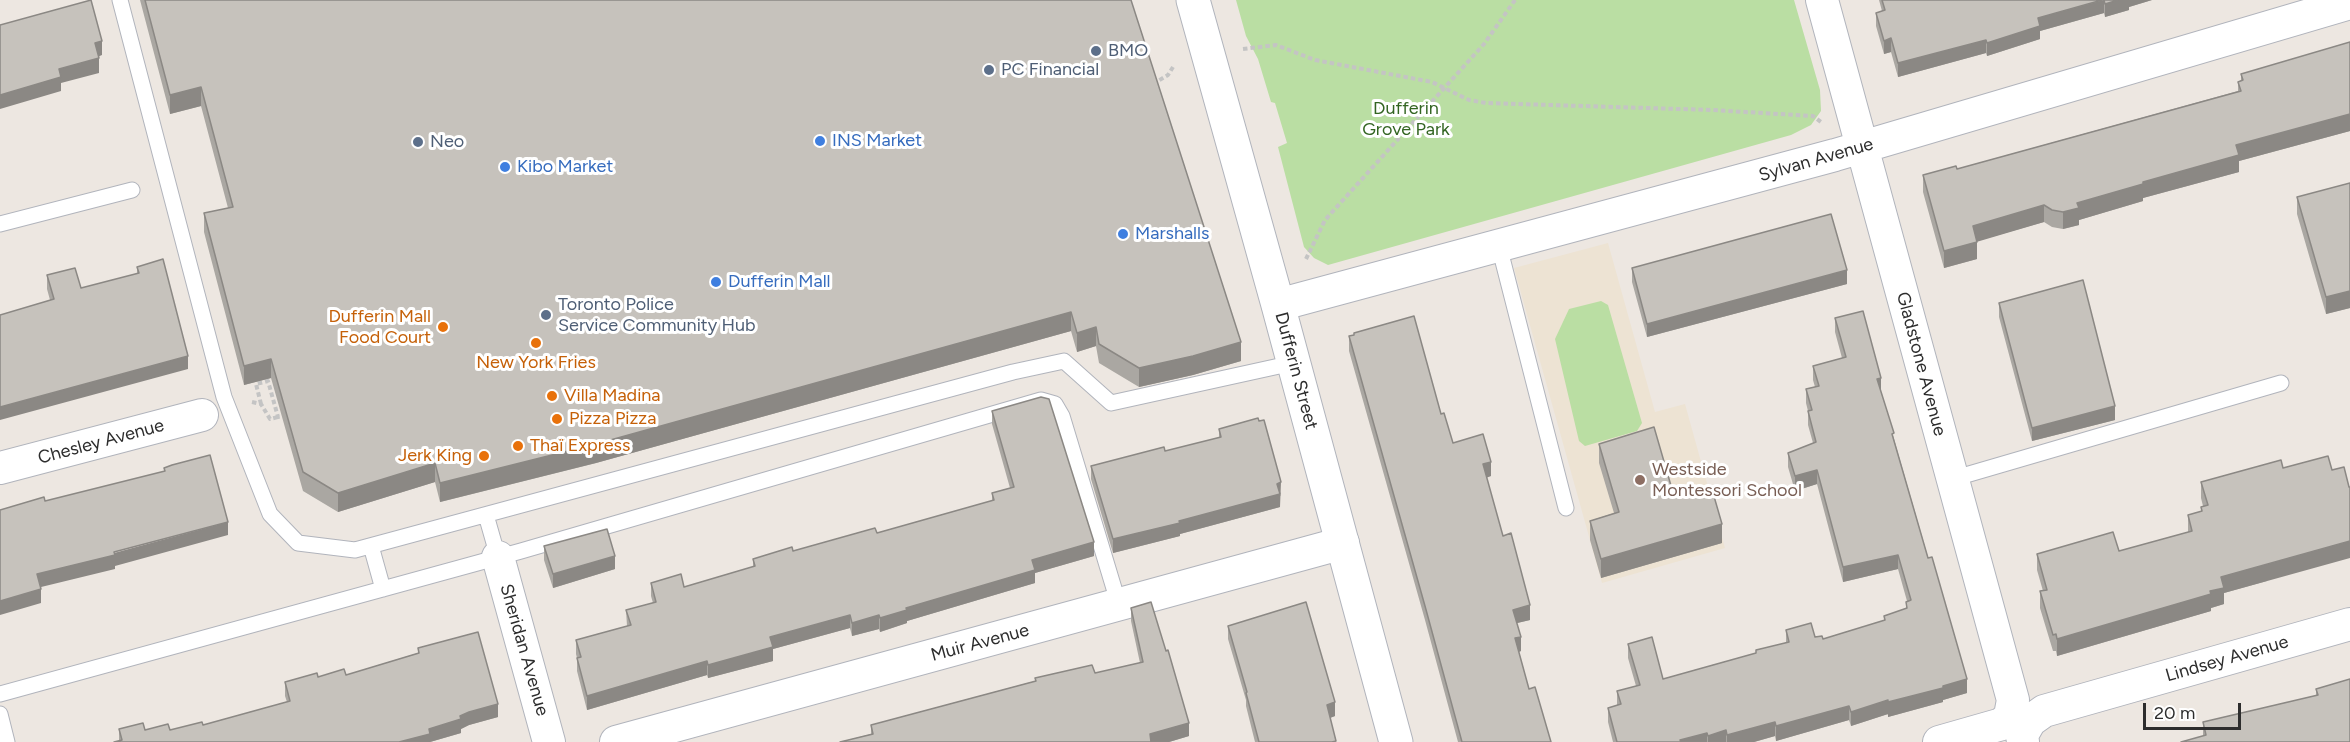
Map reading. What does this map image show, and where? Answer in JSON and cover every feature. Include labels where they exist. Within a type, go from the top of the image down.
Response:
[{"type":"main road","name":"Dufferin Street","points":[[1193,0],[1396,742]]},
{"type":"street","name":"Gladstone Avenue","points":[[1821,0],[2013,700],[2010,716],[2021,727]]},
{"type":"street","name":"Sylvan Avenue","points":[[1278,305],[1862,147],[2350,3]]},
{"type":"street","name":"Chesley Avenue","points":[[0,468],[202,415]]},
{"type":"street","name":"Muir Avenue","points":[[616,742],[1343,543]]},
{"type":"street","name":"Sheridan Avenue","points":[[498,557],[549,742]]},
{"type":"street","name":"Lindsey Avenue","points":[[1939,742],[2021,727],[2056,707],[2350,624]]},
{"type":"lane","points":[[120,0],[224,397],[270,514],[298,543],[355,550],[1013,372],[1064,361],[1111,403],[1293,363]]},
{"type":"lane","points":[[0,224],[132,190]]},
{"type":"lane","points":[[1499,246],[1566,508]]},
{"type":"lane","points":[[1952,479],[2281,383]]},
{"type":"lane","points":[[0,694],[498,557],[1041,400],[1054,404],[1062,416],[1119,605]]},
{"type":"lane","points":[[486,515],[498,557]]},
{"type":"lane","points":[[371,546],[383,589]]},
{"type":"lane","points":[[0,714],[7,742]]},
{"type":"path","points":[[1306,259],[1325,219],[1484,44],[1515,0]]},
{"type":"path","points":[[1243,49],[1276,45],[1315,60],[1432,82],[1469,100],[1486,103],[1593,105],[1813,116],[1826,126]]},
{"type":"path","points":[[1152,85],[1168,75],[1173,67]]},
{"type":"path","points":[[246,401],[261,404],[270,419],[280,417],[268,381],[256,384],[261,404]]},
{"type":"shaded area","name":"Westside Montessori School","points":[[1608,243],[1655,412],[1685,404],[1725,548],[1602,583],[1514,268]]},
{"type":"green space","name":"Dufferin Grove Park","points":[[1236,0],[1794,0],[1820,90],[1821,111],[1811,125],[1791,135],[1328,265],[1314,258],[1304,247],[1278,147],[1287,143],[1275,103],[1271,102],[1258,59],[1246,36]]},
{"type":"green space","points":[[1601,301],[1608,305],[1642,423],[1637,431],[1585,446],[1579,441],[1555,339],[1569,309]]},
{"type":"building","points":[[91,0],[102,41],[95,43],[99,58],[59,69],[61,77],[0,95],[0,25]]},
{"type":"building","name":"Dufferin Mall","points":[[145,0],[1131,0],[1241,342],[1139,368],[1099,344],[1096,327],[1077,333],[1071,312],[596,444],[440,483],[435,463],[338,493],[303,472],[271,359],[244,366],[204,213],[233,207],[201,87],[170,95]]},
{"type":"building","points":[[1882,0],[2102,0],[2038,18],[2040,26],[1987,43],[1986,40],[1898,63],[1891,38],[1884,41],[1876,13],[1885,10]]},
{"type":"building","points":[[2104,0],[2118,0],[2105,4]]},
{"type":"building","points":[[2350,42],[2350,114],[2236,145],[2239,155],[2077,203],[2079,208],[2063,212],[2052,210],[2044,205],[1973,226],[1977,242],[1944,251],[1923,175],[1956,166],[1957,169],[2241,91],[2238,82],[2243,80],[2241,74]]},
{"type":"building","points":[[2350,183],[2350,291],[2326,297],[2297,197]]},
{"type":"building","points":[[1831,214],[1847,270],[1647,324],[1632,268]]},
{"type":"building","points":[[163,259],[188,356],[0,407],[0,315],[54,299],[47,275],[75,268],[81,288],[139,273],[137,267]]},
{"type":"building","points":[[2083,280],[2115,406],[2032,428],[1999,303]]},
{"type":"building","points":[[1863,311],[1881,378],[1877,379],[1894,433],[1892,434],[1928,558],[1932,557],[1967,679],[1943,686],[1943,688],[1888,702],[1888,700],[1851,712],[1849,706],[1776,726],[1775,722],[1727,735],[1726,730],[1708,736],[1707,733],[1680,740],[1681,742],[1617,742],[1608,708],[1621,704],[1617,691],[1640,685],[1628,644],[1652,637],[1663,679],[1789,642],[1786,630],[1811,623],[1815,637],[1822,636],[1823,639],[1885,620],[1884,616],[1907,608],[1906,602],[1911,600],[1898,555],[1843,567],[1817,470],[1795,476],[1788,453],[1816,442],[1808,411],[1812,410],[1806,389],[1819,386],[1813,366],[1846,357],[1835,318]]},
{"type":"building","points":[[1414,316],[1441,414],[1444,413],[1453,443],[1483,434],[1491,462],[1483,464],[1503,536],[1511,533],[1530,605],[1513,610],[1521,637],[1515,638],[1529,689],[1535,687],[1551,742],[1462,742],[1349,336]]},
{"type":"building","points":[[1041,397],[1049,399],[1094,542],[1032,560],[1035,570],[906,608],[907,610],[852,623],[850,615],[770,637],[773,647],[708,665],[707,661],[587,696],[577,658],[581,657],[576,640],[631,625],[626,610],[656,602],[651,583],[681,574],[684,587],[755,566],[753,559],[792,547],[793,551],[875,528],[877,533],[994,500],[992,493],[1014,487],[992,411]]},
{"type":"building","points":[[1258,418],[1259,421],[1264,420],[1281,482],[1277,484],[1280,494],[1179,521],[1180,523],[1113,539],[1091,466],[1164,447],[1165,451],[1221,437],[1219,429]]},
{"type":"building","points":[[1654,427],[1674,496],[1711,486],[1722,524],[1601,559],[1590,521],[1619,512],[1599,444]]},
{"type":"building","points":[[210,455],[228,522],[114,552],[115,555],[37,574],[41,589],[0,601],[0,510],[44,497],[45,501],[165,471],[164,468],[172,465]]},
{"type":"building","points":[[2328,456],[2332,470],[2344,467],[2350,487],[2350,541],[2221,577],[2224,588],[2210,591],[2211,594],[2057,639],[2056,634],[2053,635],[2040,591],[2047,590],[2037,554],[2113,532],[2119,551],[2192,531],[2188,515],[2202,511],[2201,507],[2208,505],[2201,482],[2281,460],[2283,468]]},
{"type":"building","points":[[607,529],[615,556],[553,574],[544,546]]},
{"type":"building","points":[[1151,602],[1166,651],[1168,650],[1189,723],[1150,734],[1151,742],[840,742],[873,734],[871,725],[1036,681],[1035,678],[1092,665],[1095,673],[1143,662],[1131,608]]},
{"type":"building","points":[[1306,602],[1335,702],[1327,705],[1336,741],[1259,742],[1228,626]]},
{"type":"building","points":[[478,632],[498,704],[469,712],[460,716],[461,719],[429,729],[430,734],[399,742],[114,742],[122,740],[119,729],[143,723],[145,730],[168,724],[170,730],[202,722],[203,725],[290,701],[285,682],[317,673],[318,677],[344,669],[346,675],[419,653],[418,648]]},
{"type":"building","points":[[2350,679],[2350,742],[2181,742],[2206,735],[2203,722],[2318,695],[2316,689]]},
{"type":"place","name":"BMO","points":[[1096,51]]},
{"type":"place","name":"PC Financial","points":[[989,70]]},
{"type":"place","name":"INS Market","points":[[820,141]]},
{"type":"place","name":"Neo","points":[[418,142]]},
{"type":"place","name":"Kibo Market","points":[[505,167]]},
{"type":"place","name":"Marshalls","points":[[1123,234]]},
{"type":"place","name":"Dufferin Mall","points":[[716,282]]},
{"type":"place","name":"Toronto Police Service Community Hub","points":[[546,315]]},
{"type":"place","name":"Dufferin Mall Food Court","points":[[443,327]]},
{"type":"place","name":"New York Fries","points":[[536,343]]},
{"type":"place","name":"Villa Madina","points":[[552,396]]},
{"type":"place","name":"Pizza Pizza","points":[[557,419]]},
{"type":"place","name":"Thaï Express","points":[[518,446]]},
{"type":"place","name":"Jerk King","points":[[484,456]]},
{"type":"place","name":"Westside Montessori School","points":[[1640,480]]}]
